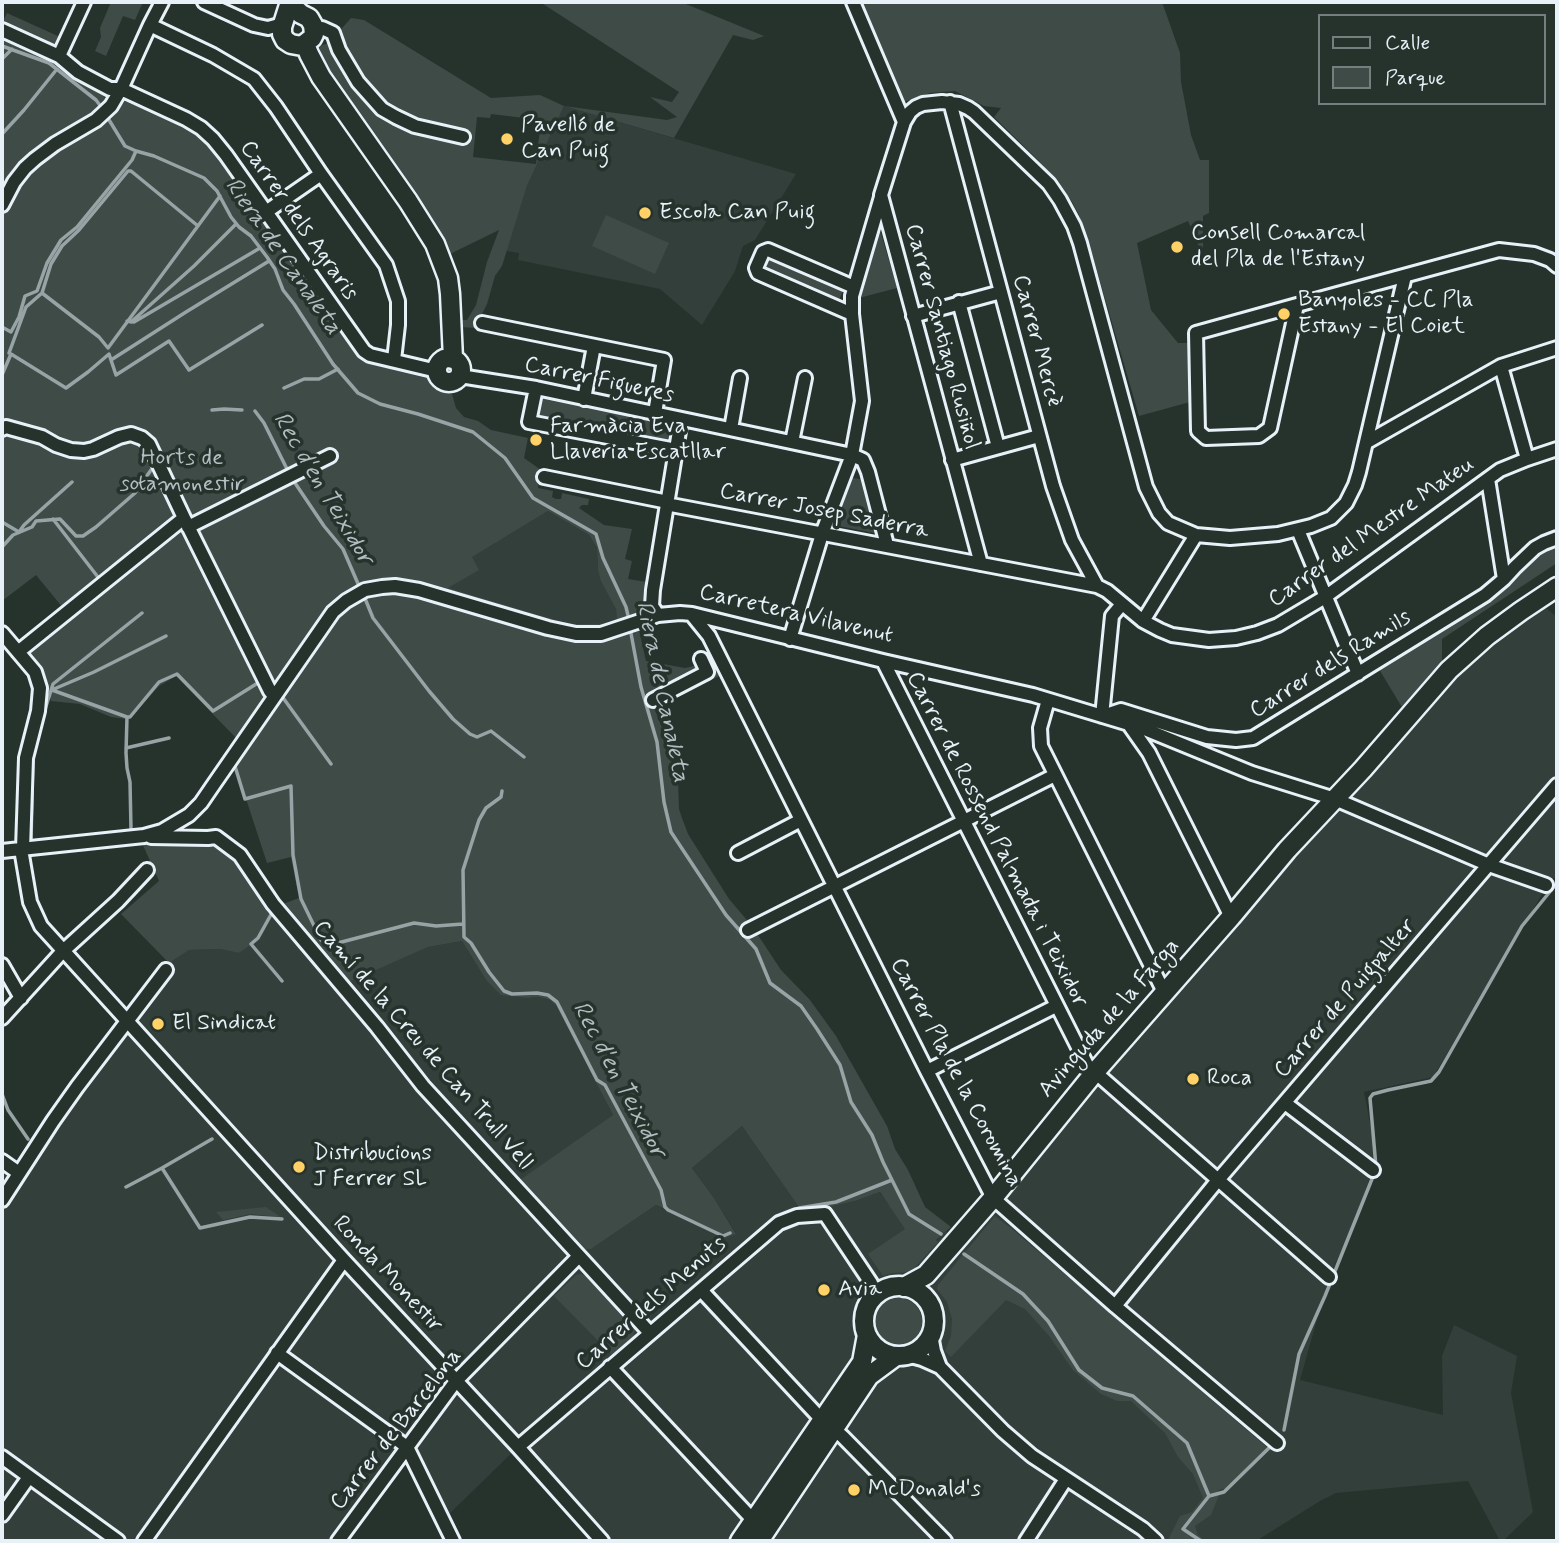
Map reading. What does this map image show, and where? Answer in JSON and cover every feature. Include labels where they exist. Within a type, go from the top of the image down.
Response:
[{"type":"street","points":[[59,56],[84,2]]},
{"type":"street","points":[[2,205],[14,182],[25,169],[55,144],[96,120],[111,106],[162,2]]},
{"type":"street","points":[[204,2],[254,25],[268,28],[290,13],[309,18],[313,25],[309,54],[321,77],[435,244],[448,278],[453,359]]},
{"type":"street","points":[[853,2],[904,122]]},
{"type":"street","points":[[290,13],[282,34],[288,43],[298,46],[322,28],[333,33],[339,50],[358,82],[382,108],[415,126],[463,137]]},
{"type":"street","points":[[149,24],[213,55],[254,79],[276,107],[387,265],[398,301],[394,360]]},
{"type":"street","name":"Carrer dels Agraris","points":[[2,30],[59,56],[78,72],[110,89],[121,89],[201,128],[226,155],[363,351],[437,371]]},
{"type":"street","points":[[790,639],[822,534],[852,455],[857,430],[862,401],[852,314],[854,287],[904,122],[916,107],[950,102],[974,112],[1049,184],[1068,212],[1080,243],[1146,487],[1159,513],[1168,523],[1196,535],[1230,538],[1298,530],[1331,518],[1346,503],[1355,485],[1367,442],[1405,276]]},
{"type":"street","name":"Carrer Mercè","points":[[950,102],[1063,517],[1097,586]]},
{"type":"street","points":[[266,212],[321,174]]},
{"type":"street","name":"Carrer Santiago Rusiñol","points":[[881,195],[981,564]]},
{"type":"street","points":[[852,314],[758,273],[756,268],[763,252],[768,250],[854,287]]},
{"type":"street","points":[[1297,305],[1270,428],[1259,436],[1206,438],[1198,431],[1196,333],[1297,305],[1499,250],[1534,254],[1557,266]]},
{"type":"street","points":[[913,316],[1001,292]]},
{"type":"street","points":[[959,302],[998,447]]},
{"type":"street","points":[[482,323],[664,360],[654,413]]},
{"type":"street","points":[[584,399],[594,346]]},
{"type":"street","points":[[1367,442],[1501,366],[1557,348]]},
{"type":"street","points":[[453,359],[461,365],[460,376],[455,381],[440,379],[438,367],[442,361],[453,359]]},
{"type":"street","points":[[1501,366],[1527,459]]},
{"type":"street","name":"Carrer Figueres","points":[[460,376],[536,388],[852,455]]},
{"type":"street","points":[[731,429],[740,378]]},
{"type":"street","points":[[792,442],[804,378]]},
{"type":"street","points":[[536,388],[529,422],[676,450]]},
{"type":"street","points":[[659,615],[652,606],[653,590],[681,419]]},
{"type":"street","points":[[2,429],[6,427],[42,436],[71,450],[93,449],[131,434],[149,444],[274,696]]},
{"type":"street","points":[[857,430],[887,545]]},
{"type":"street","points":[[952,460],[1039,436]]},
{"type":"street","name":"Carrer del Mestre Mateu","points":[[1097,586],[1143,621],[1172,635],[1209,639],[1236,638],[1278,625],[1325,597],[1500,470],[1557,449]]},
{"type":"street","points":[[852,455],[863,460],[869,476]]},
{"type":"street","points":[[18,652],[186,523],[330,456]]},
{"type":"street","points":[[844,477],[855,474],[869,476]]},
{"type":"street","name":"Carrer Josep Saderra","points":[[544,477],[663,500],[666,504],[1097,586]]},
{"type":"street","points":[[1488,479],[1504,579]]},
{"type":"street","points":[[1298,530],[1358,674]]},
{"type":"street","points":[[1143,621],[1196,535]]},
{"type":"street","name":"Carrer dels Ramils","points":[[1102,716],[1121,710],[1207,737],[1236,740],[1253,738],[1485,594],[1535,548],[1557,538]]},
{"type":"street","name":"Carretera Vilavenut","points":[[2,851],[144,836],[172,827],[195,810],[333,612],[365,590],[395,586],[567,633],[594,634],[617,630],[659,615],[692,614],[883,662],[1013,690],[1142,728],[1252,773],[1335,799],[1489,865],[1546,885]]},
{"type":"street","points":[[1335,799],[1450,670],[1488,636],[1557,587]]},
{"type":"street","points":[[1102,716],[1112,616],[1122,604]]},
{"type":"street","name":"Carrer Pla de la Coromina","points":[[692,614],[709,636],[993,1198],[1277,1443]]},
{"type":"street","points":[[709,636],[713,626],[721,621]]},
{"type":"street","name":"Ronda Monestir","points":[[2,633],[35,672],[40,688],[40,701],[26,758],[22,855],[27,888],[34,914],[41,926],[602,1541]]},
{"type":"street","points":[[653,700],[707,672],[701,659]]},
{"type":"street","name":"Carrer de Rossend Palmada i Teixidor","points":[[883,662],[1087,1065],[1329,1277]]},
{"type":"street","points":[[1048,700],[1040,728],[1041,746],[1164,992]]},
{"type":"street","points":[[1130,726],[1149,753],[1231,917]]},
{"type":"street","points":[[1149,753],[1152,743],[1167,739]]},
{"type":"street","points":[[748,930],[1055,775]]},
{"type":"street","name":"Carrer de Puigpalter","points":[[1115,1306],[1218,1180],[1557,785]]},
{"type":"street","name":"Avinguda de la Farga","points":[[904,1287],[926,1275],[993,1198],[1095,1072],[1287,850],[1335,799]]},
{"type":"street","points":[[738,853],[801,820]]},
{"type":"street","name":"Camí de la Creu de Can Trull Vell","points":[[144,836],[216,837],[240,855],[273,904],[377,1027],[422,1086],[650,1333]]},
{"type":"street","points":[[2,1018],[63,951],[118,901],[147,870]]},
{"type":"street","points":[[2,964],[21,998]]},
{"type":"street","points":[[2,1199],[52,1121],[166,970]]},
{"type":"street","points":[[927,1071],[1056,1006]]},
{"type":"street","points":[[1285,1102],[1373,1170]]},
{"type":"street","points":[[2,1161],[19,1173]]},
{"type":"street","name":"Carrer dels Menuts","points":[[518,1447],[779,1223],[797,1216],[825,1214],[876,1291]]},
{"type":"street","name":"Carrer de Barcelona","points":[[338,1541],[456,1381],[579,1256]]},
{"type":"street","points":[[144,1541],[344,1260]]},
{"type":"street","points":[[922,1296],[926,1275]]},
{"type":"street","points":[[740,1541],[828,1425],[869,1376],[901,1356],[917,1351],[931,1335],[934,1324],[929,1304],[914,1290],[895,1287],[876,1291],[865,1313],[864,1324],[871,1343],[886,1354],[901,1356],[922,1359],[940,1367],[1003,1431],[1032,1456],[1143,1529],[1156,1541]]},
{"type":"street","points":[[701,1290],[828,1425],[844,1437],[946,1541]]},
{"type":"street","points":[[759,1541],[862,1362],[867,1335]]},
{"type":"street","points":[[931,1335],[940,1367]]},
{"type":"street","points":[[276,1353],[407,1447],[453,1541]]},
{"type":"street","points":[[610,1367],[754,1521]]},
{"type":"street","points":[[2,1457],[118,1541]]},
{"type":"street","points":[[2,1516],[29,1477]]},
{"type":"street","points":[[1026,1541],[1066,1479]]},
{"type":"shaded area","name":"Escola Can Puig","points":[[564,106],[796,174],[755,240],[743,246],[735,271],[702,325],[660,289],[518,260],[519,253],[506,251],[527,186]]},
{"type":"shaded area","points":[[548,511],[589,535],[597,548],[598,570],[616,609],[617,623],[563,622],[447,588],[478,570],[471,557]]},
{"type":"shaded area","points":[[1546,608],[1557,617],[1557,875],[1547,886],[1433,1077],[1364,1092],[1377,1159],[1349,1235],[1329,1277],[1300,1380],[1443,1415],[1442,1356],[1454,1325],[1517,1356],[1511,1393],[1533,1512],[1503,1541],[1500,1541],[1468,1481],[1336,1493],[1256,1541],[602,1541],[518,1447],[443,1520],[408,1448],[338,1541],[2,1541],[2,1161],[19,1173],[122,1017],[169,963],[182,954],[189,950],[220,949],[240,953],[273,909],[283,904],[349,981],[428,947],[462,941],[486,980],[529,998],[550,1000],[556,1006],[613,1115],[591,1249],[656,1205],[666,1211],[736,1233],[692,1168],[742,1126],[803,1213],[855,1201],[879,1192],[890,1206],[936,1241],[946,1231],[956,1240],[1335,799],[1507,621]]},
{"type":"green space","points":[[111,2],[143,2],[135,20],[123,16],[106,56],[95,51],[101,37],[100,28]]},
{"type":"green space","points":[[540,2],[681,2],[764,36],[753,40],[733,35],[674,138],[564,106],[667,120],[677,117],[650,97],[672,102],[679,92]]},
{"type":"green space","points":[[861,2],[1162,2],[1180,53],[1181,82],[1191,135],[1200,160],[1209,160],[1209,213],[1203,216],[1201,252],[1188,221],[1137,243],[1151,310],[1178,343],[1188,343],[1190,402],[1139,416],[1093,257],[1071,200],[1038,160],[994,117],[1001,108],[984,106],[955,91],[930,93],[901,103]]},
{"type":"green space","points":[[7,13],[60,37],[55,47],[2,23]]},
{"type":"green space","points":[[351,18],[364,20],[491,98],[540,95],[564,106],[527,186],[487,304],[475,328],[461,327],[461,320],[467,320],[476,305],[499,230],[450,254],[434,221],[323,62],[319,46],[329,43]],"holes":[[[491,114],[541,120],[536,164],[473,157],[477,117],[490,118]]]},
{"type":"green space","name":"Horts de sotamonestir","points":[[2,36],[44,55],[103,95],[104,105],[95,111],[103,123],[125,101],[196,133],[210,147],[359,357],[367,362],[429,376],[437,389],[452,394],[456,408],[464,417],[478,421],[491,430],[528,438],[524,458],[541,470],[538,488],[553,491],[552,497],[556,499],[561,499],[562,493],[589,499],[588,505],[579,508],[604,525],[632,529],[625,559],[632,561],[628,579],[647,582],[640,613],[617,623],[621,634],[639,630],[646,661],[685,668],[711,662],[721,675],[655,709],[678,781],[679,809],[688,834],[729,899],[752,926],[781,970],[810,1000],[836,1036],[887,1126],[895,1149],[925,1207],[951,1227],[936,1240],[938,1242],[911,1272],[883,1276],[868,1254],[905,1229],[880,1192],[855,1201],[803,1213],[742,1126],[692,1168],[736,1234],[725,1238],[656,1205],[591,1249],[586,1249],[520,1180],[613,1115],[556,1006],[550,1000],[539,997],[501,995],[486,980],[462,941],[428,947],[349,982],[283,904],[299,898],[291,857],[267,863],[234,762],[236,738],[176,676],[159,686],[127,719],[111,717],[80,704],[51,701],[44,677],[23,650],[68,614],[36,575],[2,601]],"holes":[[[548,511],[589,535],[597,548],[601,581],[616,609],[617,623],[563,622],[448,588],[479,570],[472,557]]]},
{"type":"green space","points":[[606,215],[669,243],[655,274],[592,246]]},
{"type":"green space","points":[[880,230],[897,288],[859,298],[860,297]]},
{"type":"green space","points":[[764,258],[843,291],[839,300],[761,268]]},
{"type":"green space","points":[[541,397],[674,424],[669,445],[537,419]]},
{"type":"green space","points":[[854,478],[864,480],[880,534],[833,525],[849,481]]},
{"type":"green space","points":[[1557,545],[1557,563],[1442,639],[1442,664],[1403,709],[1379,669],[1492,599],[1491,596],[1499,591],[1504,591],[1511,580],[1534,558]]},
{"type":"green space","points":[[142,843],[218,843],[234,855],[273,909],[257,940],[239,953],[220,949],[189,950],[169,963],[121,914],[159,881]]},
{"type":"green space","points":[[266,1207],[281,1217],[250,1214],[223,1220],[216,1212]]},
{"type":"green space","points":[[995,1216],[1269,1449],[1227,1488],[1218,1490],[1219,1495],[1211,1515],[1195,1526],[1198,1535],[1206,1541],[1171,1541],[1169,1538],[1180,1516],[1192,1512],[1203,1498],[1193,1474],[1178,1457],[1165,1433],[1131,1401],[1117,1401],[1101,1394],[1073,1370],[1049,1336],[1025,1309],[1006,1300],[951,1357],[945,1351],[951,1336],[952,1319],[947,1302],[937,1289],[938,1285]]},
{"type":"green space","points":[[580,1274],[590,1277],[636,1327],[633,1337],[612,1355],[554,1296]]},
{"type":"green space","points":[[898,1298],[915,1305],[922,1322],[915,1339],[898,1346],[881,1339],[874,1322],[881,1305]]},
{"type":"waterway","name":"Riera de Canaleta","points":[[2,46],[49,63],[96,100],[102,108]]},
{"type":"waterway","points":[[2,59],[12,49]]},
{"type":"waterway","points":[[2,134],[57,69]]},
{"type":"waterway","name":"Riera de Canaleta","points":[[106,115],[125,146],[204,178],[217,191],[231,217],[251,236],[267,257],[283,290],[333,364],[358,393],[380,404],[473,432],[505,458],[533,498],[596,534],[629,620]]},
{"type":"waterway","points":[[2,327],[11,332],[25,296],[37,291],[47,263],[61,240],[77,227],[132,160],[136,151]]},
{"type":"waterway","points":[[11,354],[9,353],[26,307],[42,293],[51,264],[62,246],[79,230],[128,171],[198,226]]},
{"type":"waterway","points":[[42,293],[99,337],[108,348],[220,196]]},
{"type":"waterway","points":[[131,322],[236,224]]},
{"type":"waterway","points":[[127,321],[134,322],[260,248]]},
{"type":"waterway","points":[[111,360],[269,261]]},
{"type":"waterway","points":[[2,375],[11,354],[66,388],[109,354],[116,375],[169,341],[189,370],[262,325]]},
{"type":"waterway","points":[[284,388],[304,379],[319,379],[338,369]]},
{"type":"waterway","name":"Rec d'en Teixidor","points":[[212,410],[242,410]]},
{"type":"waterway","name":"Rec d'en Teixidor","points":[[255,411],[264,423],[289,473]]},
{"type":"waterway","name":"Rec d'en Teixidor","points":[[2,547],[13,535],[32,527],[36,521],[60,519],[76,536],[83,536],[135,493],[151,470]]},
{"type":"waterway","name":"Rec d'en Teixidor","points":[[293,480],[343,549],[359,586]]},
{"type":"waterway","points":[[2,522],[19,532],[72,482]]},
{"type":"waterway","points":[[53,519],[101,581]]},
{"type":"waterway","name":"Rec d'en Teixidor","points":[[364,596],[373,618],[453,719],[477,737],[491,731],[524,757]]},
{"type":"waterway","points":[[42,719],[53,684],[142,613]]},
{"type":"waterway","name":"Riera de Canaleta","points":[[630,628],[641,687],[657,742],[664,802],[671,832],[726,915],[756,949],[770,983],[801,1006],[840,1065],[851,1102],[872,1135],[909,1214],[941,1234]]},
{"type":"waterway","points":[[54,689],[166,636]]},
{"type":"waterway","points":[[52,690],[130,717],[159,682],[177,674],[213,711],[261,681]]},
{"type":"waterway","points":[[281,695],[331,764]]},
{"type":"waterway","points":[[127,717],[126,753],[131,829]]},
{"type":"waterway","points":[[126,748],[169,738]]},
{"type":"waterway","points":[[31,842],[33,750]]},
{"type":"waterway","points":[[234,763],[245,799],[291,786],[293,855],[301,899],[321,940],[326,944],[414,923],[436,926],[463,924]]},
{"type":"waterway","name":"Rec d'en Teixidor","points":[[502,791],[501,797],[486,808],[479,820],[463,870],[464,937],[504,991],[512,994],[548,995],[557,1002],[597,1080],[605,1085],[661,1190],[665,1207],[723,1236],[730,1233]]},
{"type":"waterway","points":[[1376,1167],[1370,1098],[1373,1094],[1431,1081],[1439,1072],[1522,926],[1557,883]]},
{"type":"waterway","points":[[272,909],[258,938],[251,944],[282,981]]},
{"type":"waterway","points":[[2,1094],[8,1110],[28,1139]]},
{"type":"waterway","points":[[162,1168],[212,1139]]},
{"type":"waterway","points":[[126,1187],[162,1168],[200,1228],[250,1217],[282,1219]]},
{"type":"waterway","points":[[1284,1430],[1299,1354],[1374,1174]]},
{"type":"waterway","name":"Rec d'en Teixidor","points":[[799,1208],[836,1202],[892,1180]]},
{"type":"waterway","name":"Riera de Canaleta","points":[[964,1254],[1023,1294],[1048,1321],[1079,1370],[1102,1388],[1133,1396],[1187,1443],[1209,1496],[1183,1529],[1201,1541]]},
{"type":"waterway","points":[[1209,1496],[1224,1492],[1271,1446]]},
{"type":"place","name":"Pavelló de Can Puig","points":[[507,139]]},
{"type":"place","name":"Escola Can Puig","points":[[645,213]]},
{"type":"place","name":"Consell Comarcal del Pla de l'Estany","points":[[1177,247]]},
{"type":"place","name":"Banyoles - CC Pla Estany - El Coiet","points":[[1284,314]]},
{"type":"place","name":"Farmàcia Eva Llaveria Escatllar","points":[[536,440]]},
{"type":"place","name":"El Sindicat","points":[[158,1024]]},
{"type":"place","name":"Roca","points":[[1193,1079]]},
{"type":"place","name":"Distribucions J Ferrer SL","points":[[299,1167]]},
{"type":"place","name":"Avia","points":[[824,1290]]},
{"type":"place","name":"McDonald's","points":[[854,1490]]}]
